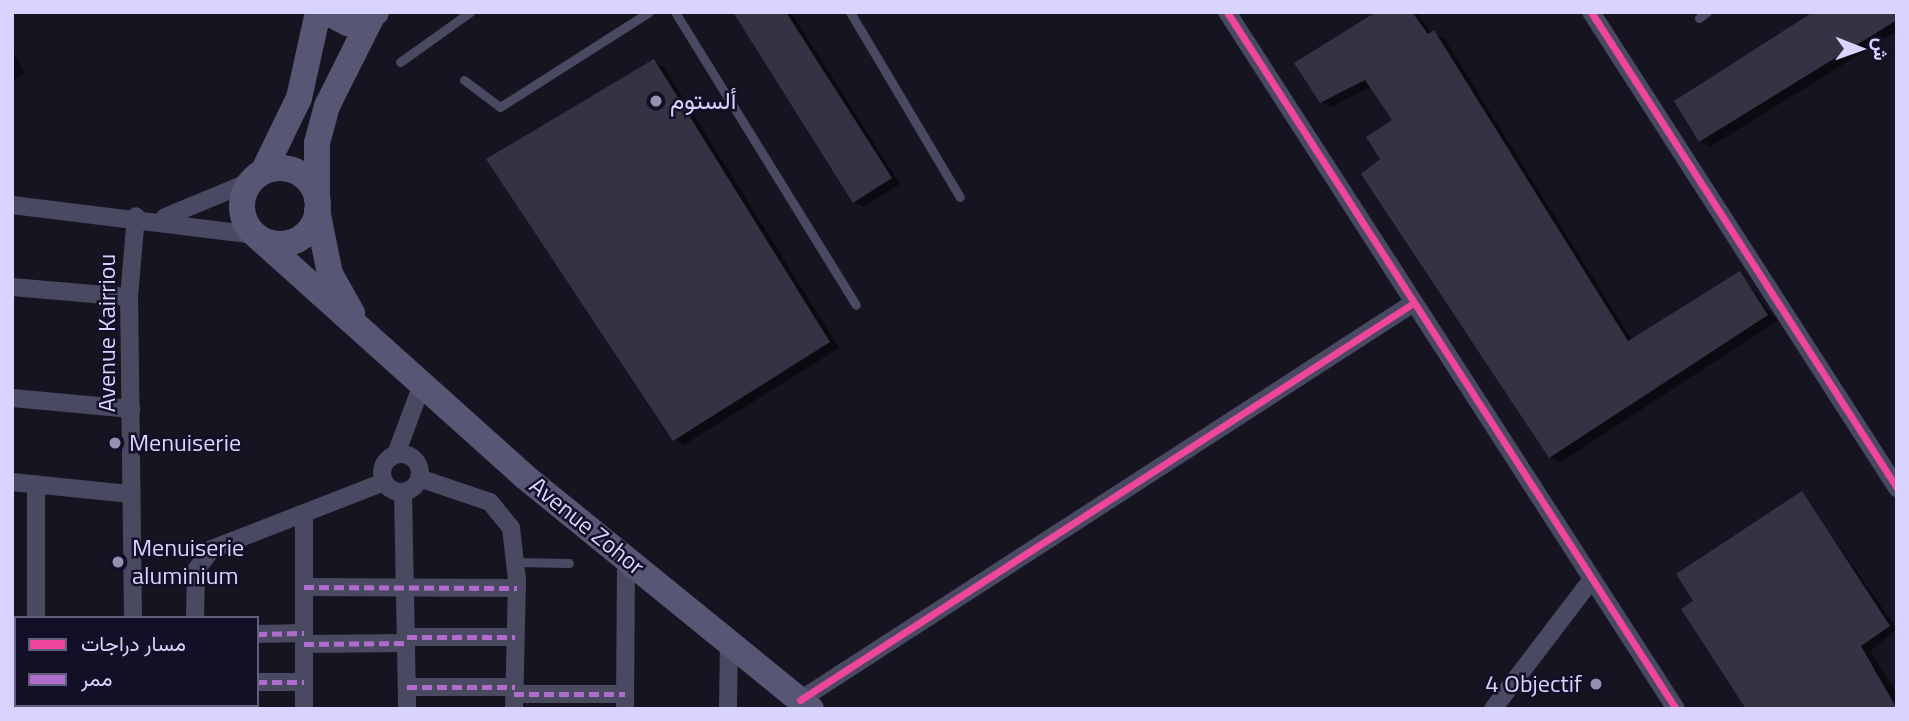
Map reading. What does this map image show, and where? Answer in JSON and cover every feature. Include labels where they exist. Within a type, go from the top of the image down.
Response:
[{"type":"main road","points":[[318,12],[299,98],[242,204],[257,236],[296,240],[317,205],[317,143],[327,106],[375,14]]},
{"type":"main road","points":[[326,12],[348,23],[375,14]]},
{"type":"main road","points":[[258,176],[297,173],[317,205]]},
{"type":"main road","name":"Avenue Zohor","points":[[317,205],[330,274],[368,338]]},
{"type":"main road","name":"Avenue Zohor","points":[[257,236],[421,387],[805,704]]},
{"type":"street","points":[[1227,12],[1412,304],[1676,709]]},
{"type":"street","points":[[1591,12],[1897,488]]},
{"type":"street","points":[[160,218],[258,176]]},
{"type":"street","points":[[12,205],[160,218],[257,236]]},
{"type":"street","name":"Avenue Kairriou","points":[[133,616],[129,296],[136,216]]},
{"type":"street","points":[[12,288],[129,296]]},
{"type":"street","points":[[805,704],[1412,304]]},
{"type":"street","points":[[384,482],[382,468],[396,454],[421,387]]},
{"type":"street","points":[[12,398],[131,409]]},
{"type":"street","points":[[396,454],[415,460],[419,478]]},
{"type":"street","points":[[403,492],[419,478]]},
{"type":"street","points":[[419,478],[490,502],[511,528],[517,588],[514,697]]},
{"type":"street","points":[[12,482],[131,494]]},
{"type":"street","points":[[384,482],[403,492]]},
{"type":"street","points":[[195,616],[201,558],[384,482]]},
{"type":"street","points":[[36,484],[36,616]]},
{"type":"street","points":[[403,492],[407,587],[407,709]]},
{"type":"street","points":[[304,516],[304,709]]},
{"type":"street","points":[[407,687],[514,697],[625,702],[626,558]]},
{"type":"street","points":[[1493,709],[1592,579]]},
{"type":"street","points":[[304,587],[517,588]]},
{"type":"street","points":[[259,634],[407,640],[516,637]]},
{"type":"street","points":[[728,709],[729,641]]},
{"type":"street","points":[[259,682],[304,682]]},
{"type":"lane","points":[[400,62],[470,12]]},
{"type":"lane","points":[[464,80],[500,107],[649,12]]},
{"type":"lane","points":[[676,12],[856,305]]},
{"type":"lane","points":[[850,12],[960,197]]},
{"type":"lane","points":[[516,562],[569,563]]},
{"type":"building","points":[[733,12],[786,12],[892,178],[853,203]]},
{"type":"building","points":[[1376,12],[1412,12],[1428,34],[1434,30],[1628,341],[1740,271],[1768,315],[1549,458],[1361,174],[1380,159],[1366,137],[1392,120],[1365,80],[1320,103],[1294,63]]},
{"type":"building","points":[[1813,12],[1897,12],[1897,20],[1699,142],[1674,101]]},
{"type":"building","points":[[654,59],[830,342],[673,441],[486,159]]},
{"type":"building","points":[[1802,491],[1890,626],[1861,646],[1897,709],[1746,709],[1681,609],[1693,601],[1676,574]]},
{"type":"marked path","points":[[304,587],[517,588]]},
{"type":"marked path","points":[[259,634],[304,633]]},
{"type":"marked path","points":[[407,637],[515,637]]},
{"type":"marked path","points":[[304,644],[407,643]]},
{"type":"marked path","points":[[259,682],[304,682]]},
{"type":"marked path","points":[[407,687],[515,687]]},
{"type":"marked path","points":[[514,694],[625,694]]},
{"type":"cycle path","points":[[1227,12],[1676,709]]},
{"type":"cycle path","points":[[1591,12],[1897,488]]},
{"type":"cycle path","points":[[800,700],[1412,304]]},
{"type":"place","name":"ألستوم","points":[[656,101]]},
{"type":"place","name":"Menuiserie","points":[[115,443]]},
{"type":"place","name":"Menuiserie aluminium","points":[[118,562]]},
{"type":"place","name":"4 Objectif","points":[[1596,684]]}]
